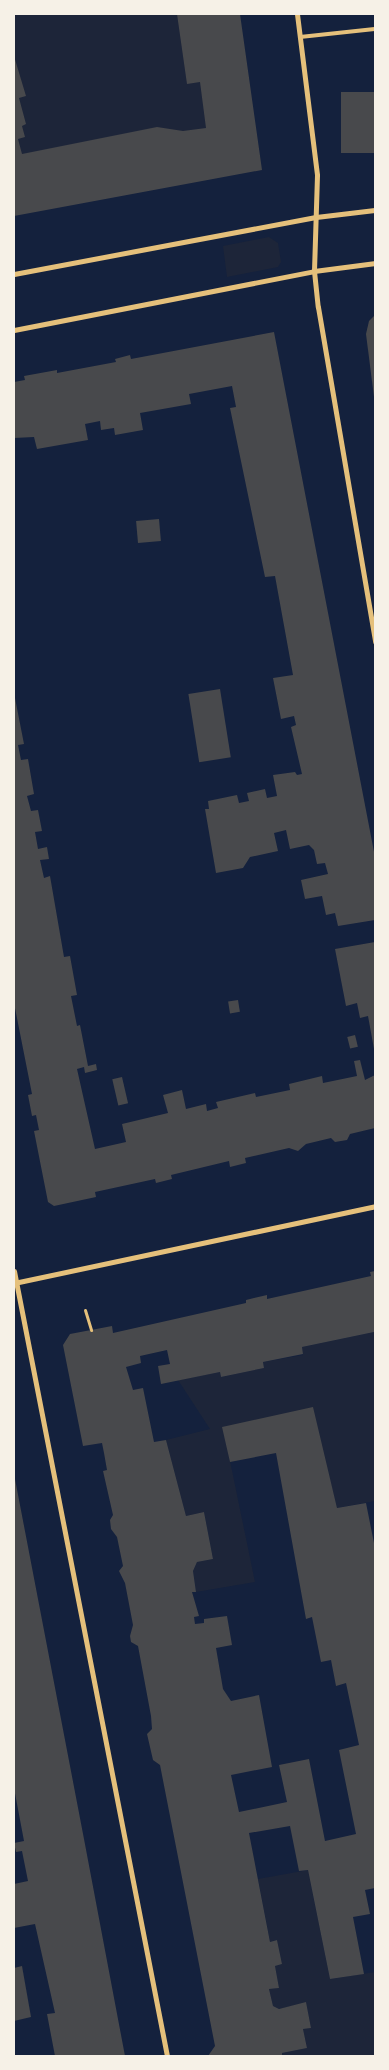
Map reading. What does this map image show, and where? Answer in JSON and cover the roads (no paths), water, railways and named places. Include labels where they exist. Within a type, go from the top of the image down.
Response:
[{"type":"street","points":[[297,14],[317,176],[314,271],[375,642]]},
{"type":"street","points":[[14,274],[316,217],[375,210]]},
{"type":"street","points":[[14,330],[314,271],[375,263]]},
{"type":"street","points":[[15,1283],[375,1206]]},
{"type":"street","points":[[14,1271],[167,2056]]},
{"type":"lane","points":[[300,37],[375,29]]}]
